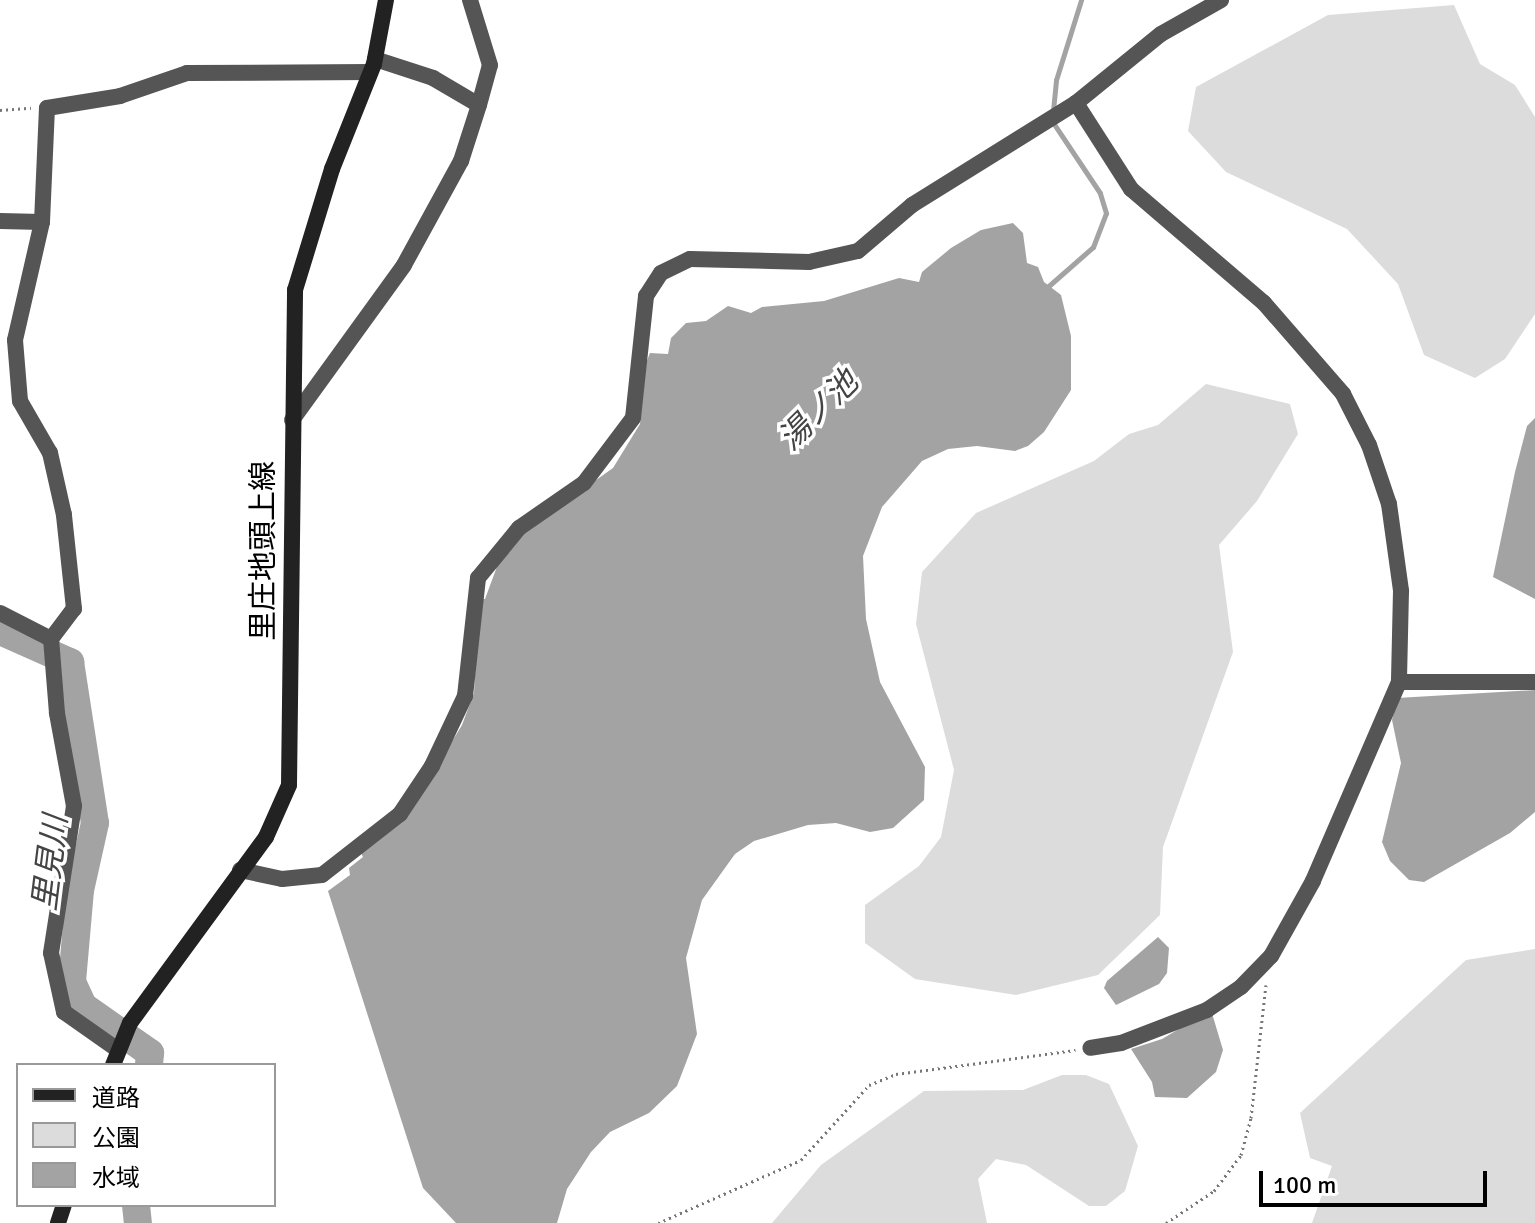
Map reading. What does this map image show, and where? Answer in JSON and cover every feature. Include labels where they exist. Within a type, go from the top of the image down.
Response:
[{"type":"main road","name":"里庄地頭上線","points":[[118,1052],[130,1023],[266,837],[289,785],[292,420],[299,268],[373,66],[386,0]]},
{"type":"street","points":[[292,420],[404,265],[461,161],[490,65],[470,0]]},
{"type":"street","points":[[240,870],[282,879],[322,875],[400,814],[432,766],[465,696],[478,578],[519,528],[584,483],[633,418],[646,296],[661,273],[690,259],[841,259],[877,237],[912,205],[1076,103],[1161,34],[1221,0]]},
{"type":"street","points":[[118,1052],[72,1022],[54,981],[54,920],[74,806],[51,640],[74,609],[64,515],[50,453],[20,401],[15,340],[42,222],[47,108],[120,96],[187,73],[373,66],[433,78],[479,105]]},
{"type":"street","points":[[1076,103],[1131,189],[1264,303],[1343,394],[1369,445],[1398,553],[1399,682],[1313,881],[1271,956],[1241,987],[1207,1010],[1121,1043],[1090,1048]]},
{"type":"street","points":[[0,221],[42,222]]},
{"type":"street","points":[[0,613],[51,640]]},
{"type":"street","points":[[1399,682],[1535,682]]},
{"type":"path","points":[[0,110],[47,108]]},
{"type":"path","points":[[1166,1223],[1214,1191],[1241,1155],[1251,1118],[1266,984]]},
{"type":"path","points":[[658,1223],[801,1160],[869,1085],[896,1074],[968,1068],[1090,1048]]},
{"type":"green space","points":[[1454,5],[1480,64],[1515,85],[1535,117],[1535,314],[1505,359],[1475,378],[1424,355],[1398,284],[1347,229],[1226,172],[1188,131],[1196,87],[1328,15]]},
{"type":"green space","points":[[1206,384],[1290,404],[1298,434],[1257,501],[1219,545],[1233,652],[1163,847],[1160,915],[1098,975],[1016,995],[915,979],[865,943],[865,905],[919,866],[941,837],[954,770],[916,624],[922,572],[976,513],[1094,461],[1129,434],[1158,425]]},
{"type":"green space","points":[[1535,949],[1535,1223],[1312,1223],[1332,1166],[1310,1158],[1300,1113],[1466,960]]},
{"type":"green space","points":[[1062,1075],[1086,1075],[1109,1084],[1138,1146],[1125,1191],[1106,1206],[1089,1206],[1026,1165],[996,1159],[978,1179],[987,1223],[772,1223],[821,1165],[924,1091],[1023,1090]]},
{"type":"water","name":"湯ノ池","points":[[1013,223],[1023,233],[1027,263],[1038,267],[1044,282],[1061,295],[1071,336],[1071,390],[1044,432],[1028,446],[1015,451],[977,446],[948,449],[922,461],[882,507],[863,556],[866,619],[880,682],[925,767],[924,800],[893,828],[870,832],[836,823],[808,825],[754,841],[735,854],[702,900],[686,958],[697,1034],[677,1086],[649,1113],[610,1132],[591,1152],[567,1189],[557,1223],[456,1223],[423,1188],[328,891],[350,875],[349,868],[363,857],[360,851],[444,755],[462,725],[474,693],[479,599],[485,599],[505,545],[613,468],[640,424],[644,368],[650,353],[668,354],[671,338],[686,323],[706,321],[728,306],[751,313],[762,307],[824,301],[899,278],[919,282],[922,272],[951,248],[981,230]]},
{"type":"water","points":[[1535,418],[1535,599],[1493,577],[1527,426]]},
{"type":"water","points":[[1535,690],[1535,812],[1510,833],[1424,882],[1409,880],[1390,861],[1382,842],[1401,763],[1392,720],[1397,698]]},
{"type":"water","points":[[1158,937],[1169,948],[1167,973],[1159,984],[1116,1005],[1104,988],[1107,981]]},
{"type":"water","points":[[1211,1010],[1223,1050],[1216,1072],[1187,1098],[1155,1097],[1152,1082],[1131,1049],[1162,1039]]},
{"type":"waterway","points":[[1044,290],[1093,247],[1106,213],[1100,193],[1052,121],[1056,80],[1081,0]]},
{"type":"waterway","name":"里見川","points":[[0,631],[70,662],[95,823],[80,890],[72,982],[83,1006],[150,1053],[149,1063]]},
{"type":"waterway","name":"里見川","points":[[136,1207],[138,1223]]}]
